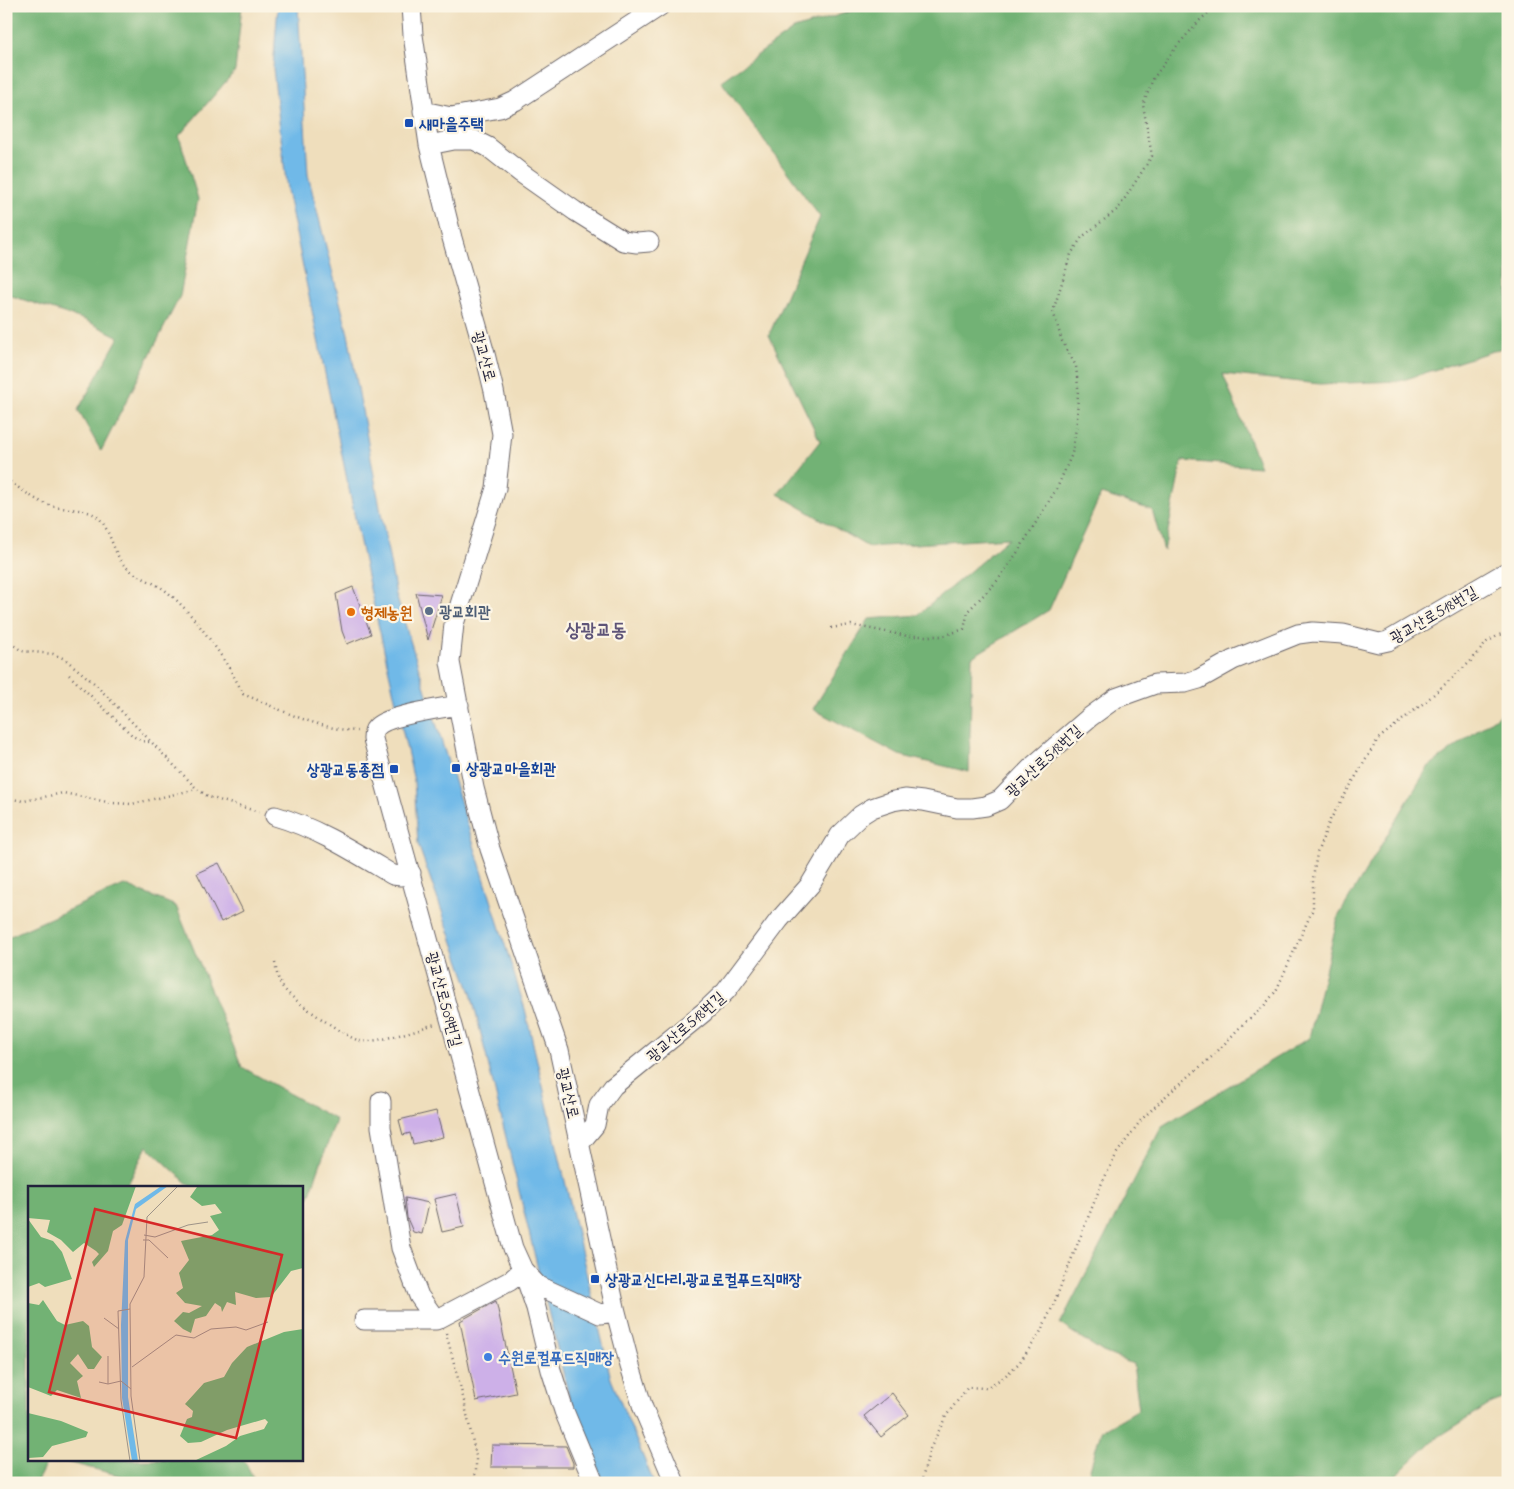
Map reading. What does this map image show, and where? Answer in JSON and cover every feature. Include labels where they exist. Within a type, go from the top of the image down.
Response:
[{"type":"street","name":"광교산로","points":[[411,6],[413,35],[429,145],[487,363],[502,434],[496,488],[454,624],[450,662],[474,788],[490,849],[559,1050],[580,1143],[608,1313],[630,1366],[643,1408],[675,1483]]},
{"type":"street","points":[[423,111],[451,116],[500,108],[515,101],[660,6]]},
{"type":"street","points":[[429,145],[454,140],[474,140],[488,147],[575,211],[623,241],[649,242]]},
{"type":"street","name":"광교산로518번길","points":[[580,1143],[596,1125],[599,1105],[613,1086],[704,1012],[726,991],[779,920],[810,885],[840,835],[866,811],[892,801],[906,799],[923,800],[957,808],[986,806],[1000,800],[1032,767],[1090,716],[1116,698],[1155,684],[1185,683],[1199,679],[1233,660],[1298,634],[1314,632],[1344,634],[1379,643],[1388,641],[1508,571]]},
{"type":"street","points":[[380,726],[437,709],[458,705]]},
{"type":"street","name":"광교산로509번길","points":[[380,726],[373,739],[513,1248],[523,1270],[537,1285],[608,1313]]},
{"type":"street","points":[[275,816],[295,821],[344,846],[393,875],[411,874]]},
{"type":"street","points":[[381,1100],[381,1127],[401,1248],[419,1296],[437,1319]]},
{"type":"street","points":[[364,1320],[437,1319],[510,1281],[523,1270],[536,1308],[551,1370],[564,1411],[594,1483]]},
{"type":"path","points":[[831,628],[851,625],[907,636],[943,636],[964,629],[968,611],[998,580],[1038,521],[1057,488],[1072,454],[1077,421],[1078,387],[1076,366],[1062,341],[1054,311],[1071,254],[1082,237],[1118,209],[1152,156],[1143,105],[1152,79],[1176,47],[1200,20],[1216,6]]},
{"type":"path","points":[[6,480],[40,501],[54,506],[95,514],[100,519],[118,557],[124,565],[168,592],[186,611],[215,648],[236,679],[243,694],[332,729],[380,726]]},
{"type":"path","points":[[921,1483],[930,1449],[946,1416],[968,1388],[986,1388],[1004,1377],[1019,1363],[1039,1335],[1052,1308],[1101,1185],[1117,1153],[1140,1120],[1214,1054],[1243,1024],[1263,1007],[1276,991],[1313,909],[1313,878],[1317,854],[1330,820],[1378,739],[1425,702],[1470,662],[1487,642],[1508,632]]},
{"type":"path","points":[[6,640],[22,651],[53,654],[65,659],[94,683],[197,789],[209,797],[275,816]]},
{"type":"path","points":[[69,675],[133,736],[141,741],[151,742]]},
{"type":"path","points":[[6,798],[24,802],[63,793],[112,803],[127,804],[197,789]]},
{"type":"path","points":[[275,963],[278,980],[286,992],[321,1018],[357,1040],[369,1041],[399,1034],[438,1024],[451,1018]]},
{"type":"path","points":[[437,1319],[445,1332],[464,1401],[476,1456],[476,1471],[470,1483]]},
{"type":"green space","points":[[6,6],[242,6],[235,71],[179,136],[198,199],[180,296],[101,451],[78,410],[119,337],[85,320],[6,294]]},
{"type":"green space","points":[[868,6],[1508,6],[1508,346],[1400,381],[1320,384],[1223,374],[1260,467],[1182,461],[1164,551],[1152,510],[1101,494],[1049,610],[972,657],[969,772],[899,755],[813,709],[869,619],[918,615],[1009,538],[868,547],[778,494],[820,441],[769,335],[820,217],[721,81],[794,29]]},
{"type":"green space","points":[[1508,708],[1508,1397],[1492,1403],[1432,1441],[1388,1483],[1086,1483],[1101,1431],[1139,1409],[1133,1364],[1103,1352],[1060,1324],[1162,1126],[1309,1038],[1338,917],[1428,767]]},
{"type":"green space","points":[[124,885],[176,906],[242,1067],[336,1120],[302,1216],[302,1186],[190,1186],[147,1146],[127,1186],[28,1186],[28,1462],[47,1462],[36,1483],[6,1483],[6,938]]},
{"type":"green space","points":[[67,1462],[245,1462],[254,1479],[214,1483],[149,1483]]},
{"type":"water","points":[[278,6],[298,6],[308,175],[348,334],[396,595],[525,1009],[611,1379],[654,1483],[604,1483],[569,1397],[471,993],[418,844],[414,781],[366,571],[287,190],[273,68]]},
{"type":"building","name":"형제농원","points":[[353,587],[371,634],[347,644],[342,631],[336,594]]},
{"type":"building","name":"광교회관","points":[[416,593],[442,595],[428,640]]},
{"type":"building","points":[[219,863],[243,911],[221,922],[197,873]]},
{"type":"building","points":[[436,1111],[443,1137],[413,1144],[410,1133],[403,1135],[399,1120]]},
{"type":"building","points":[[456,1194],[464,1227],[442,1232],[434,1199]]},
{"type":"building","points":[[405,1198],[429,1203],[422,1234],[413,1232],[407,1218]]},
{"type":"building","name":"수원로컬푸드직매장","points":[[496,1301],[516,1393],[476,1401],[460,1321]]},
{"type":"building","points":[[892,1393],[909,1415],[881,1437],[864,1416]]},
{"type":"building","points":[[492,1445],[566,1446],[573,1467],[491,1467]]},
{"type":"place","name":"새마을주택","points":[[409,123]]},
{"type":"place","name":"광교회관","points":[[429,611]]},
{"type":"place","name":"형제농원","points":[[351,612]]},
{"type":"place","name":"상광교마을회관","points":[[456,768]]},
{"type":"place","name":"상광교동종점","points":[[394,769]]},
{"type":"place","name":"상광교신다리.광교로컬푸드직매장","points":[[595,1279]]},
{"type":"place","name":"수원로컬푸드직매장","points":[[488,1357]]},
{"type":"district","name":"상광교동","points":[[596,629]]}]
